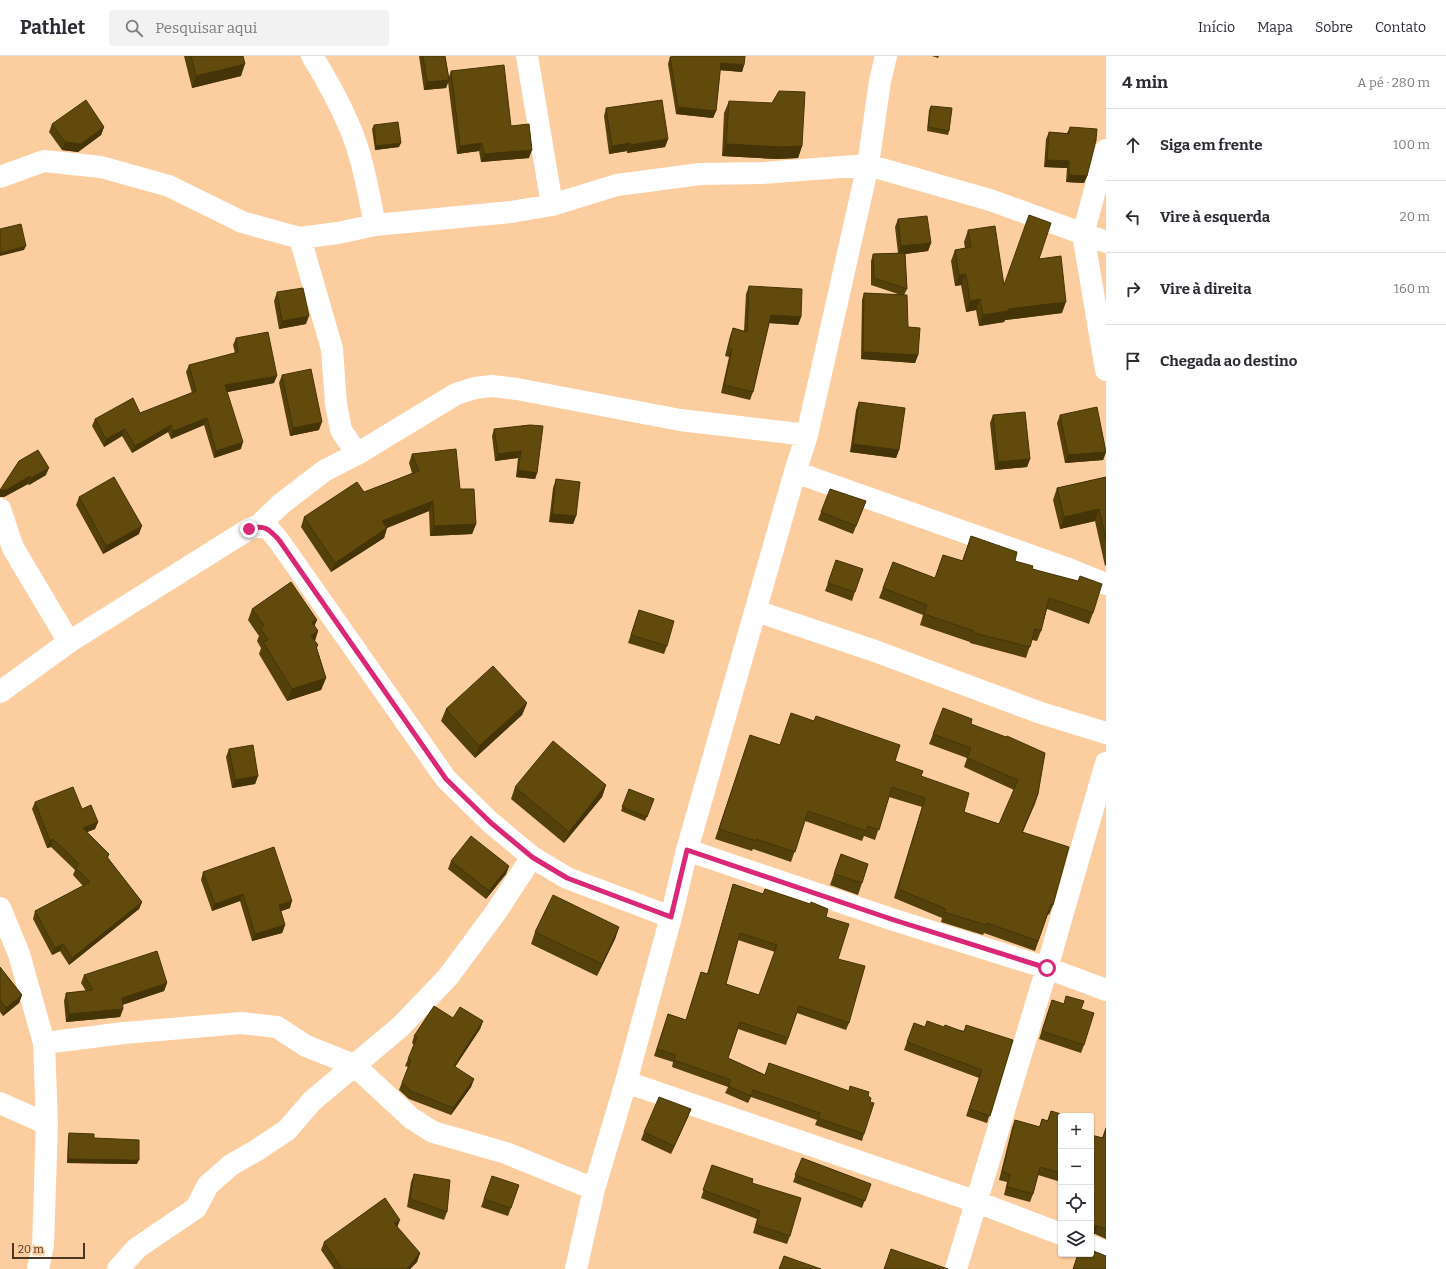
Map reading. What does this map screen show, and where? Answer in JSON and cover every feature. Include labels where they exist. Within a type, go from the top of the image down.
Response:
[{"type":"street","points":[[312,56],[348,122],[360,157],[376,225]]},
{"type":"street","points":[[527,56],[552,205]]},
{"type":"street","points":[[576,1269],[594,1189],[626,1082],[671,917],[687,850],[795,472],[807,435],[868,164],[880,81],[886,56]]},
{"type":"street","points":[[1106,150],[1083,234],[1106,370]]},
{"type":"street","points":[[0,177],[44,161],[101,167],[169,186],[242,222],[300,238],[338,234],[376,225],[511,212],[552,205],[617,185],[700,174],[762,173],[868,164],[990,200],[1106,242]]},
{"type":"street","points":[[300,238],[332,350],[336,404],[341,430],[356,454]]},
{"type":"street","points":[[0,692],[69,642],[249,529],[258,526],[282,504],[324,471],[356,454],[456,394],[476,388],[492,386],[558,396],[680,420],[807,435]]},
{"type":"street","points":[[795,472],[1066,568],[1106,584]]},
{"type":"street","points":[[0,509],[13,548],[69,642]]},
{"type":"street","points":[[258,526],[269,529],[279,540],[446,779],[490,822],[532,857],[567,878],[671,917]]},
{"type":"street","points":[[756,611],[875,651],[1041,713],[1106,733]]},
{"type":"street","points":[[956,1269],[1047,968],[1106,763]]},
{"type":"street","points":[[687,850],[894,920],[1047,968],[1106,990]]},
{"type":"street","points":[[118,1269],[137,1248],[196,1208],[208,1185],[231,1165],[287,1130],[312,1101],[400,1027],[448,977],[496,912],[532,857]]},
{"type":"street","points":[[0,908],[19,954],[44,1043],[47,1124],[43,1245],[38,1269]]},
{"type":"street","points":[[44,1043],[124,1033],[241,1023],[277,1027],[306,1046],[354,1065],[411,1118],[433,1132],[506,1153],[594,1189]]},
{"type":"street","points":[[626,1082],[976,1202],[1058,1233]]},
{"type":"street","points":[[0,1103],[47,1124]]},
{"type":"street","points":[[1094,1247],[1106,1252]]},
{"type":"building","points":[[191,56],[243,56],[245,64],[196,76]]},
{"type":"building","points":[[423,56],[445,56],[449,80],[427,82]]},
{"type":"building","points":[[745,56],[744,65],[721,63],[716,111],[678,107],[670,57]]},
{"type":"building","points":[[504,65],[511,126],[529,124],[532,150],[484,154],[482,143],[460,146],[451,71]]},
{"type":"building","points":[[779,91],[805,92],[802,146],[781,147],[726,144],[729,101],[772,103]]},
{"type":"building","points":[[86,100],[104,127],[81,144],[65,142],[52,124]]},
{"type":"building","points":[[662,100],[668,139],[630,145],[630,143],[612,146],[606,108]]},
{"type":"building","points":[[931,106],[952,108],[949,131],[928,127]]},
{"type":"building","points":[[398,122],[401,143],[376,146],[374,125]]},
{"type":"building","points":[[1070,127],[1097,129],[1096,140],[1087,176],[1069,175],[1069,161],[1047,160],[1049,132],[1069,134]]},
{"type":"building","points":[[1029,215],[1051,223],[1039,259],[1061,256],[1066,302],[1008,309],[1008,311],[983,315],[980,299],[970,301],[966,274],[959,275],[955,250],[971,247],[968,230],[995,226],[1004,285]]},
{"type":"building","points":[[927,216],[931,243],[901,246],[898,219]]},
{"type":"building","points":[[21,224],[26,246],[0,253],[0,229]]},
{"type":"building","points":[[905,253],[907,289],[874,278],[873,254]]},
{"type":"building","points":[[749,286],[802,289],[801,317],[771,315],[753,392],[724,385],[732,349],[728,348],[733,328],[747,332]]},
{"type":"building","points":[[303,288],[309,316],[282,321],[277,292]]},
{"type":"building","points":[[864,293],[907,295],[908,327],[920,328],[918,355],[863,352]]},
{"type":"building","points":[[268,332],[277,376],[225,385],[243,442],[216,451],[207,418],[173,431],[171,425],[135,446],[125,429],[106,439],[95,419],[133,398],[140,413],[196,391],[189,365],[238,352],[236,338]]},
{"type":"building","points":[[311,369],[322,422],[293,428],[282,375]]},
{"type":"building","points":[[859,402],[905,408],[899,450],[853,444]]},
{"type":"building","points":[[1097,407],[1106,452],[1068,455],[1060,415]]},
{"type":"building","points":[[1025,412],[1030,459],[998,462],[993,415]]},
{"type":"building","points":[[530,425],[543,426],[537,473],[518,470],[521,451],[498,454],[494,429]]},
{"type":"building","points":[[456,449],[460,489],[474,489],[476,524],[434,526],[433,501],[382,521],[387,528],[335,563],[304,517],[357,482],[364,492],[419,471],[412,454]]},
{"type":"building","points":[[38,450],[49,468],[31,478],[30,476],[6,490],[0,490],[19,461]]},
{"type":"building","points":[[114,477],[142,526],[106,546],[79,497]]},
{"type":"building","points":[[1106,477],[1106,539],[1099,509],[1064,517],[1057,488]]},
{"type":"building","points":[[556,479],[580,482],[576,516],[552,514]]},
{"type":"building","points":[[830,489],[866,501],[856,526],[821,512]]},
{"type":"building","points":[[971,536],[1017,552],[1015,561],[1033,566],[1032,569],[1078,581],[1080,576],[1102,584],[1093,613],[1049,598],[1041,631],[1035,629],[1030,647],[974,633],[974,631],[924,614],[927,605],[883,588],[893,562],[935,578],[943,555],[963,561]]},
{"type":"building","points":[[836,560],[863,569],[855,592],[828,583]]},
{"type":"building","points":[[291,582],[317,620],[312,622],[318,631],[311,636],[318,645],[316,647],[326,678],[292,689],[263,642],[268,640],[261,629],[264,625],[252,609]]},
{"type":"building","points":[[639,610],[674,621],[667,646],[631,635]]},
{"type":"building","points":[[493,666],[527,703],[479,746],[446,709]]},
{"type":"building","points":[[943,708],[972,719],[971,724],[1006,737],[1007,736],[1045,753],[1038,794],[1022,832],[1069,847],[1053,905],[1051,904],[1038,941],[987,923],[986,925],[944,912],[946,909],[898,889],[925,798],[892,787],[879,830],[868,826],[866,831],[808,811],[795,852],[719,829],[750,735],[780,745],[791,713],[814,721],[816,716],[900,745],[895,761],[923,771],[921,776],[969,793],[964,812],[999,824],[1018,780],[967,758],[971,748],[933,734]]},
{"type":"building","points":[[553,741],[606,785],[569,832],[515,787]]},
{"type":"building","points":[[253,745],[258,776],[235,780],[229,749]]},
{"type":"building","points":[[73,787],[82,809],[91,805],[98,822],[83,828],[109,854],[107,857],[142,902],[72,958],[63,944],[55,948],[35,911],[90,882],[76,868],[79,864],[53,839],[50,841],[35,802]]},
{"type":"building","points":[[629,789],[654,799],[647,817],[622,807]]},
{"type":"building","points":[[471,836],[509,866],[489,891],[451,861]]},
{"type":"building","points":[[274,847],[292,901],[279,905],[285,925],[255,934],[243,894],[215,904],[203,872]]},
{"type":"building","points":[[841,854],[868,864],[862,883],[834,874]]},
{"type":"building","points":[[733,884],[763,894],[765,889],[810,904],[811,902],[828,909],[826,917],[849,924],[838,959],[865,966],[849,1023],[799,1006],[788,1038],[740,1022],[728,1058],[765,1075],[769,1063],[849,1091],[850,1086],[869,1092],[868,1096],[871,1098],[870,1102],[874,1103],[864,1134],[818,1118],[820,1113],[753,1090],[751,1096],[728,1086],[731,1080],[674,1060],[676,1055],[657,1049],[668,1014],[686,1020],[701,972],[708,974]],"holes":[[[740,933],[777,945],[759,995],[726,984]]]},
{"type":"building","points":[[553,895],[619,927],[602,964],[535,932]]},
{"type":"building","points":[[157,951],[167,983],[122,998],[123,1009],[69,1014],[66,993],[93,990],[84,975]]},
{"type":"building","points":[[0,967],[22,995],[6,1008],[0,1000]]},
{"type":"building","points":[[1066,996],[1084,1001],[1081,1009],[1094,1013],[1084,1045],[1042,1031],[1052,1000],[1064,1004]]},
{"type":"building","points":[[434,1006],[453,1018],[460,1007],[483,1021],[454,1066],[474,1079],[453,1108],[411,1091],[402,1083],[411,1060],[408,1059],[417,1037],[414,1036]]},
{"type":"building","points":[[927,1021],[944,1027],[945,1025],[964,1032],[966,1025],[1013,1040],[990,1116],[969,1109],[982,1070],[907,1042],[914,1023],[925,1027]]},
{"type":"building","points":[[659,1097],[691,1109],[674,1146],[644,1132]]},
{"type":"building","points":[[1051,1111],[1058,1113],[1058,1172],[1040,1167],[1033,1194],[1007,1187],[1010,1174],[1002,1172],[1015,1120],[1040,1127],[1042,1119],[1048,1121]]},
{"type":"building","points":[[1106,1128],[1106,1229],[1094,1226],[1094,1136],[1103,1138]]},
{"type":"building","points":[[69,1133],[94,1134],[94,1138],[139,1140],[139,1160],[68,1159]]},
{"type":"building","points":[[802,1158],[871,1184],[865,1201],[795,1175]]},
{"type":"building","points":[[712,1165],[753,1179],[752,1183],[801,1198],[790,1236],[756,1225],[760,1211],[703,1190]]},
{"type":"building","points":[[414,1174],[450,1180],[447,1212],[410,1199]]},
{"type":"building","points":[[492,1176],[519,1185],[511,1208],[484,1199]]},
{"type":"building","points":[[385,1198],[400,1220],[394,1223],[420,1253],[407,1269],[342,1269],[324,1242]]},
{"type":"building","points":[[891,1249],[948,1269],[884,1269]]},
{"type":"building","points":[[1094,1251],[1106,1256],[1106,1269],[1073,1269],[1077,1257],[1094,1257]]},
{"type":"building","points":[[784,1256],[821,1269],[779,1269]]},
{"type":"route","points":[[249,529],[258,526],[269,529],[279,540],[446,779],[490,822],[532,857],[567,878],[671,917],[687,850],[894,920],[1047,968]]}]
